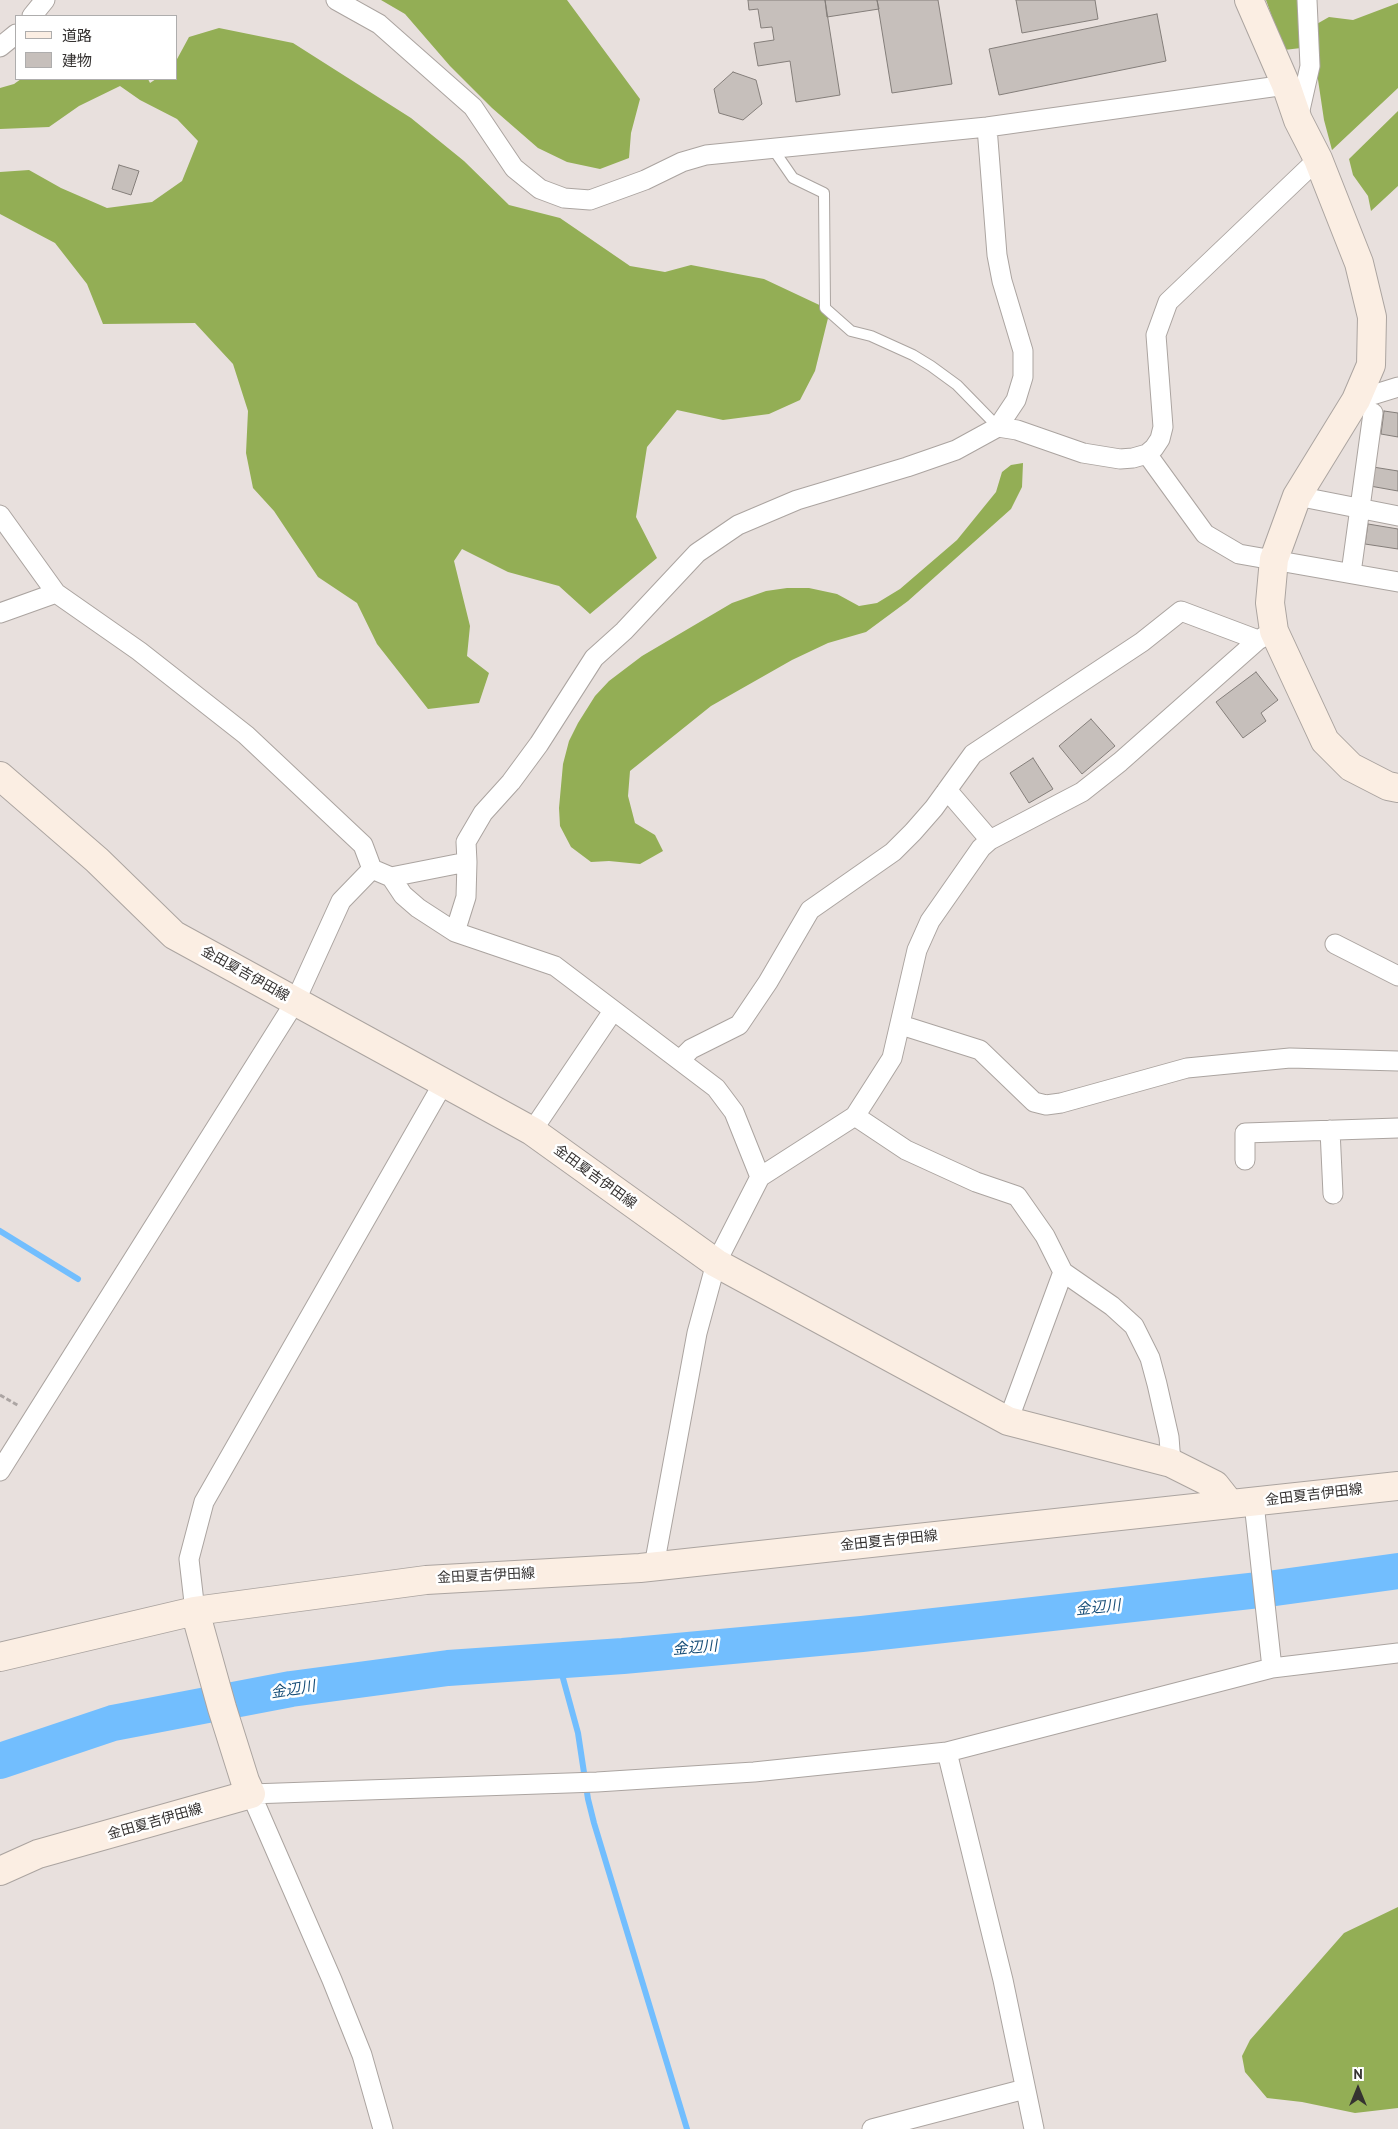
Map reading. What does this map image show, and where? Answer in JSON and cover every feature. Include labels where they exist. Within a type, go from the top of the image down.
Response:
[{"type":"main road","points":[[1248,0],[1286,85],[1298,120],[1318,159],[1359,263],[1372,317],[1371,365],[1365,407],[1297,496],[1274,559],[1266,636],[1325,741],[1351,767],[1388,786],[1398,788]]},
{"type":"main road","name":"金田夏吉伊田線","points":[[0,776],[96,860],[174,935],[532,1131],[716,1263],[1008,1421],[1171,1463],[1215,1485],[1247,1508]]},
{"type":"main road","name":"金田夏吉伊田線","points":[[0,1657],[195,1611],[426,1580],[654,1566],[1247,1508],[1398,1485]]},
{"type":"main road","points":[[195,1611],[248,1788]]},
{"type":"main road","name":"金田夏吉伊田線","points":[[0,1871],[38,1854],[248,1788]]},
{"type":"street","points":[[33,15],[45,0]]},
{"type":"street","points":[[336,0],[379,24],[473,107],[514,168],[540,189],[564,198],[590,200],[645,180],[682,162],[706,155],[987,127],[1286,85]]},
{"type":"street","points":[[1298,120],[1310,66],[1307,0]]},
{"type":"street","points":[[0,47],[15,35]]},
{"type":"street","points":[[455,932],[466,897],[466,842],[483,813],[511,782],[539,744],[594,658],[624,632],[697,553],[738,525],[797,500],[907,467],[956,450],[998,427],[1016,400],[1023,377],[1023,351],[1002,281],[997,255],[987,127]]},
{"type":"street","points":[[998,427],[1017,430],[1084,453],[1120,459],[1147,454],[1160,439],[1163,427],[1156,335],[1168,302],[1318,159]]},
{"type":"street","points":[[1351,573],[1360,510],[1365,407],[1398,387]]},
{"type":"street","points":[[1147,454],[1205,534],[1239,554],[1398,582]]},
{"type":"street","points":[[1297,496],[1398,516]]},
{"type":"street","points":[[0,515],[56,593],[139,651],[246,735],[363,845],[372,869],[390,877],[403,895],[418,908],[455,932],[555,966],[716,1088],[734,1112],[760,1177]]},
{"type":"street","points":[[0,613],[56,593]]},
{"type":"street","points":[[680,1060],[691,1049],[739,1025],[768,982],[810,910],[893,852],[914,832],[973,754],[1142,642],[1182,611],[1266,636]]},
{"type":"street","points":[[654,1566],[698,1333],[716,1263],[760,1177],[855,1116],[892,1058],[915,958],[930,921],[981,848],[990,840],[1082,792],[1120,762],[1266,636]]},
{"type":"street","points":[[947,790],[990,840]]},
{"type":"street","points":[[390,877],[467,862]]},
{"type":"street","points":[[0,1470],[295,1002],[340,901],[372,869]]},
{"type":"street","points":[[1335,944],[1398,976]]},
{"type":"street","points":[[532,1131],[613,1011]]},
{"type":"street","points":[[901,1025],[980,1050],[1034,1102],[1046,1105],[1061,1103],[1187,1068],[1290,1058],[1398,1061]]},
{"type":"street","points":[[195,1611],[190,1559],[204,1502],[444,1082]]},
{"type":"street","points":[[855,1116],[906,1150],[976,1182],[1017,1196],[1045,1236],[1063,1272],[1112,1306],[1134,1326],[1150,1358],[1169,1437],[1171,1463]]},
{"type":"street","points":[[1245,1160],[1245,1133],[1398,1128]]},
{"type":"street","points":[[1330,1130],[1333,1194]]},
{"type":"street","points":[[1008,1421],[1063,1272]]},
{"type":"street","points":[[1247,1508],[1272,1668]]},
{"type":"street","points":[[383,2129],[359,2046],[248,1788],[597,1782],[754,1772],[946,1752],[1272,1668],[1398,1653]]},
{"type":"street","points":[[946,1752],[1003,1980],[1034,2129]]},
{"type":"street","points":[[872,2129],[1025,2089]]},
{"type":"lane","points":[[773,148],[793,178],[824,193],[824,308],[851,331],[871,336],[913,354],[931,366],[957,385],[998,427]]},
{"type":"green space","points":[[381,0],[567,0],[640,99],[631,133],[629,158],[600,169],[567,162],[538,148],[492,108],[450,66],[405,14]]},
{"type":"green space","points":[[1266,0],[1299,0],[1301,48],[1284,50]]},
{"type":"green space","points":[[1398,3],[1398,88],[1332,150],[1324,120],[1313,46],[1315,25],[1329,17],[1353,20]]},
{"type":"green space","points":[[219,28],[293,43],[411,118],[464,161],[509,205],[560,218],[630,266],[665,272],[691,265],[764,279],[830,310],[815,371],[800,400],[769,414],[723,420],[677,410],[647,447],[636,517],[657,558],[590,614],[559,586],[508,572],[462,549],[454,561],[470,626],[467,656],[489,673],[479,703],[428,709],[377,644],[357,603],[318,577],[274,511],[253,488],[246,453],[248,411],[233,364],[195,323],[103,324],[87,284],[55,243],[0,214],[0,172],[29,170],[61,188],[107,208],[152,202],[182,181],[198,141],[177,119],[140,100],[120,86],[79,106],[49,127],[0,129],[0,88],[14,84],[20,80],[148,80],[150,83],[154,80],[178,80],[178,57],[189,37]]},
{"type":"green space","points":[[1398,111],[1398,186],[1371,211],[1368,196],[1353,175],[1349,159]]},
{"type":"green space","points":[[1023,463],[1022,487],[1011,509],[908,601],[866,632],[828,643],[792,660],[711,706],[630,771],[628,796],[635,823],[655,835],[663,851],[640,864],[609,861],[591,862],[571,847],[560,826],[559,808],[563,764],[569,741],[578,723],[595,696],[609,681],[642,656],[732,603],[766,591],[787,588],[809,588],[837,594],[859,606],[877,603],[900,589],[957,540],[996,492],[1002,472],[1011,465]]},
{"type":"green space","points":[[1398,1907],[1398,2108],[1355,2113],[1302,2102],[1267,2098],[1245,2072],[1242,2056],[1250,2040],[1344,1933]]},
{"type":"building","points":[[748,0],[825,0],[840,95],[796,102],[790,61],[758,66],[754,43],[774,40],[772,27],[761,28],[758,9],[749,10]]},
{"type":"building","points":[[825,0],[877,0],[879,9],[827,17]]},
{"type":"building","points":[[877,0],[938,0],[952,84],[892,93]]},
{"type":"building","points":[[1016,0],[1095,0],[1098,19],[1022,33]]},
{"type":"building","points":[[1157,14],[1166,61],[999,95],[989,49]]},
{"type":"building","points":[[733,72],[756,80],[762,104],[743,120],[719,113],[714,89]]},
{"type":"building","points":[[119,165],[139,171],[131,195],[112,189]]},
{"type":"building","points":[[1384,411],[1398,413],[1398,437],[1381,434]]},
{"type":"building","points":[[1373,467],[1398,471],[1398,491],[1370,486]]},
{"type":"building","points":[[1368,524],[1398,529],[1398,549],[1365,544]]},
{"type":"building","points":[[1256,672],[1278,700],[1261,713],[1266,721],[1243,738],[1216,702]]},
{"type":"building","points":[[1091,719],[1115,746],[1082,774],[1059,746]]},
{"type":"building","points":[[1033,758],[1053,789],[1029,803],[1010,773]]},
{"type":"waterway","points":[[0,1231],[78,1279]]},
{"type":"waterway","name":"金辺川","points":[[0,1761],[113,1723],[291,1689],[448,1668],[623,1656],[862,1634],[1268,1589],[1398,1571]]},
{"type":"waterway","points":[[558,1660],[578,1733],[588,1799],[594,1823],[687,2129]]}]
